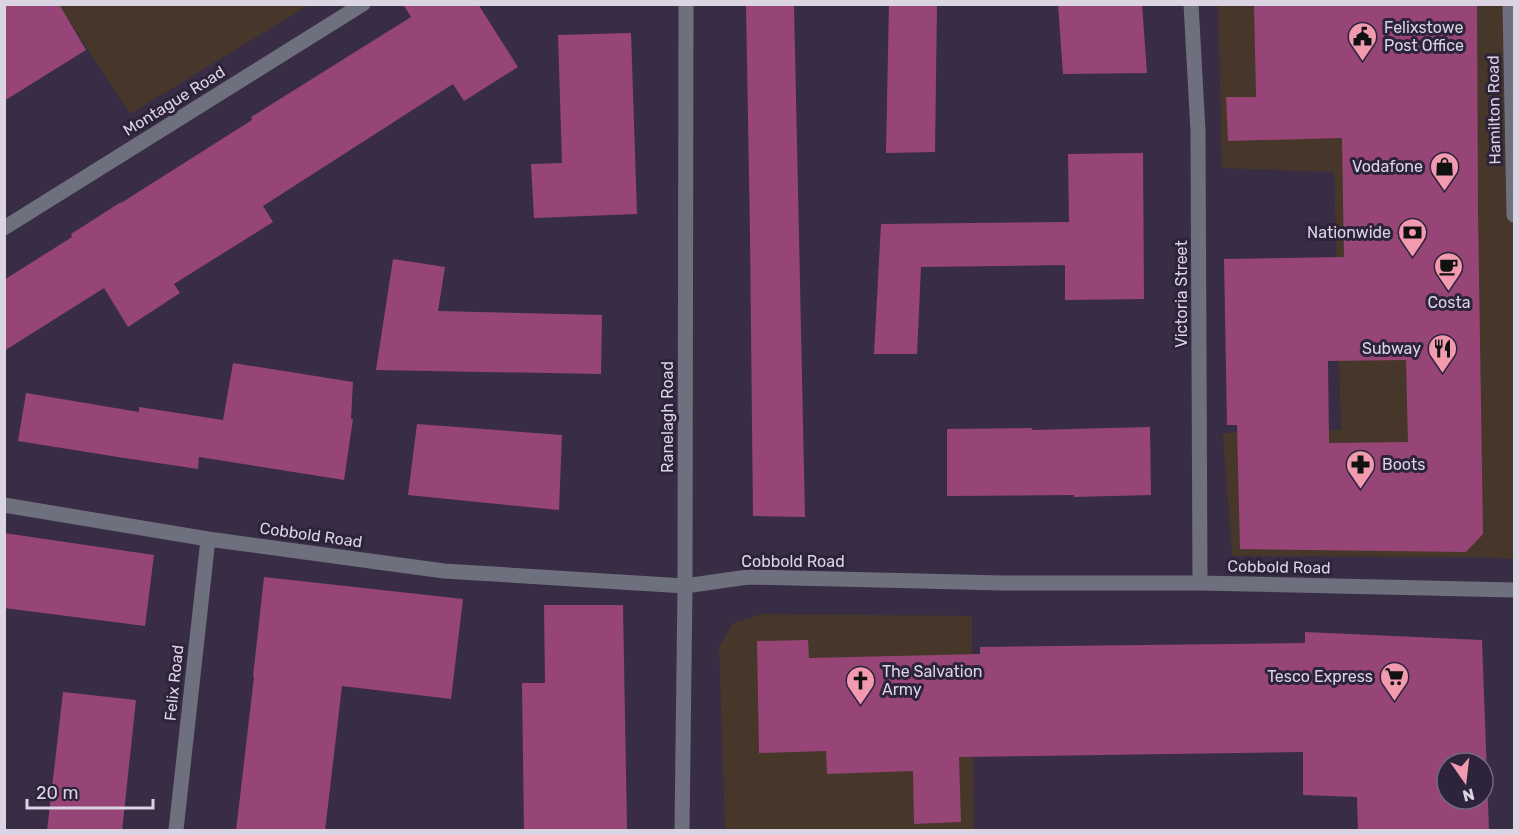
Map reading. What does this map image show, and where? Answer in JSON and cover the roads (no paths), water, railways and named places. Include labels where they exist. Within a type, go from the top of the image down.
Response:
[{"type":"street","name":"Montague Road","points":[[4,228],[363,4]]},
{"type":"street","name":"Ranelagh Road","points":[[682,831],[685,586],[686,4]]},
{"type":"street","name":"Victoria Street","points":[[1191,4],[1198,131],[1200,583]]},
{"type":"street","name":"Hamilton Road","points":[[1509,4],[1515,215]]},
{"type":"street","name":"Cobbold Road","points":[[4,505],[208,539],[444,571],[685,586],[748,577],[1515,590]]},
{"type":"street","name":"Felix Road","points":[[176,831],[208,539]]},
{"type":"place","name":"Felixstowe Post Office","points":[[1363,62]]},
{"type":"place","name":"Vodafone","points":[[1444,192]]},
{"type":"place","name":"Nationwide","points":[[1412,258]]},
{"type":"place","name":"Costa","points":[[1449,292]]},
{"type":"place","name":"Subway","points":[[1442,374]]},
{"type":"place","name":"Boots","points":[[1361,490]]},
{"type":"place","name":"Tesco Express","points":[[1394,702]]},
{"type":"place","name":"The Salvation Army","points":[[861,706]]}]
